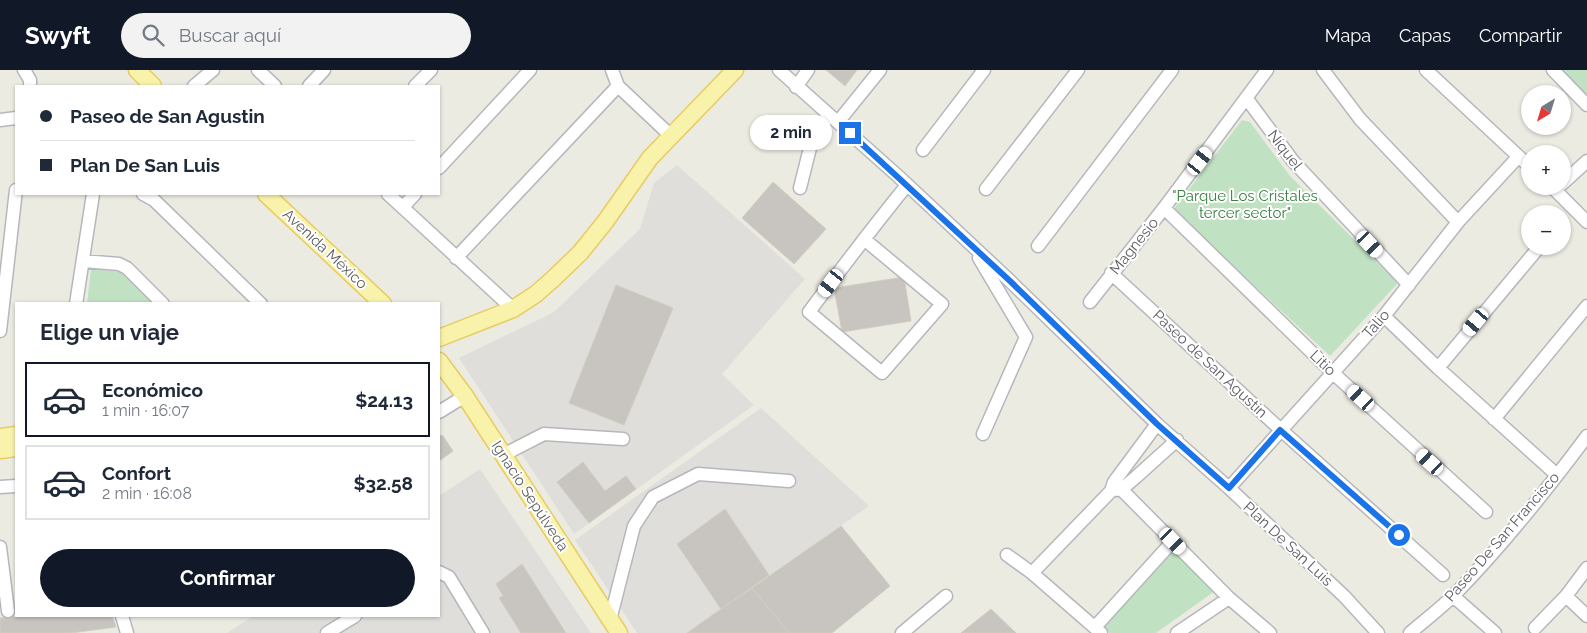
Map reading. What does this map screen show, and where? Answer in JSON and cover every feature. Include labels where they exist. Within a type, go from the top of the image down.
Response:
[{"type":"main road","points":[[137,70],[152,85]]},
{"type":"main road","points":[[440,338],[513,309],[536,294],[580,253],[605,222],[650,158],[734,70]]},
{"type":"main road","name":"Avenida México","points":[[267,195],[381,302]]},
{"type":"main road","name":"Ignacio Sepúlveda","points":[[440,362],[615,626]]},
{"type":"main road","points":[[440,376],[460,390]]},
{"type":"main road","points":[[0,437],[15,435]]},
{"type":"main road","points":[[0,450],[15,448]]},
{"type":"street","points":[[24,70],[30,80],[30,85]]},
{"type":"street","points":[[195,85],[213,70]]},
{"type":"street","points":[[258,70],[274,85]]},
{"type":"street","points":[[310,85],[324,70]]},
{"type":"street","points":[[416,85],[431,70]]},
{"type":"street","points":[[440,167],[530,70]]},
{"type":"street","points":[[612,70],[618,86],[670,135]]},
{"type":"street","name":"Plan De San Luis","points":[[778,70],[907,185],[1059,328],[1157,424],[1177,440],[1344,596],[1378,633]]},
{"type":"street","points":[[796,87],[808,70]]},
{"type":"street","points":[[800,188],[811,144],[833,118],[880,70]]},
{"type":"street","points":[[923,150],[984,70]]},
{"type":"street","points":[[986,189],[1078,70]]},
{"type":"street","points":[[1038,246],[1172,70]]},
{"type":"street","name":"Magnesio","points":[[1090,302],[1268,70]]},
{"type":"street","points":[[1324,70],[1360,119],[1458,222]]},
{"type":"street","points":[[1426,70],[1521,160]]},
{"type":"street","points":[[1553,70],[1587,105]]},
{"type":"street","points":[[456,258],[618,86]]},
{"type":"street","name":"Níquel","points":[[1247,99],[1293,161],[1409,285]]},
{"type":"street","points":[[0,120],[15,118]]},
{"type":"street","name":"Talio","points":[[1229,488],[1384,316],[1458,222],[1518,157]]},
{"type":"street","points":[[1571,174],[1587,160]]},
{"type":"street","points":[[864,239],[942,304],[882,373],[809,312],[864,239],[907,185]]},
{"type":"street","points":[[0,331],[15,195]]},
{"type":"street","points":[[76,302],[93,195]]},
{"type":"street","points":[[145,195],[154,200],[259,302]]},
{"type":"street","points":[[389,195],[513,309]]},
{"type":"street","points":[[402,207],[414,195]]},
{"type":"street","points":[[1564,195],[1587,222]]},
{"type":"street","name":"Litio","points":[[1164,208],[1333,373],[1486,512]]},
{"type":"street","points":[[973,247],[1026,337],[983,434]]},
{"type":"street","points":[[1438,368],[1532,255]]},
{"type":"street","points":[[83,261],[119,264],[127,268],[161,302]]},
{"type":"street","name":"Paseo de San Agustin","points":[[1111,273],[1280,430],[1443,575]]},
{"type":"street","points":[[1494,419],[1587,306]]},
{"type":"street","points":[[1384,316],[1438,368],[1557,475]]},
{"type":"street","points":[[440,411],[460,390]]},
{"type":"street","points":[[1116,487],[1157,424]]},
{"type":"street","points":[[503,455],[544,434],[623,440]]},
{"type":"street","name":"Paseo De San Francisco","points":[[1410,633],[1453,596],[1510,532],[1587,436]]},
{"type":"street","points":[[1032,573],[1116,487],[1177,440]]},
{"type":"street","points":[[615,626],[634,526],[653,497],[698,474],[789,481]]},
{"type":"street","points":[[0,487],[15,486]]},
{"type":"street","points":[[1116,487],[1229,598],[1270,633]]},
{"type":"street","points":[[1007,555],[1032,573],[1098,630],[1173,541]]},
{"type":"street","points":[[0,547],[8,611]]},
{"type":"street","points":[[1535,628],[1566,596],[1587,568]]},
{"type":"street","points":[[440,572],[449,577],[484,633]]},
{"type":"street","points":[[902,633],[946,596]]},
{"type":"street","points":[[1453,596],[1495,633]]},
{"type":"street","points":[[1566,596],[1587,616]]},
{"type":"street","points":[[1177,633],[1229,598]]},
{"type":"street","points":[[122,617],[127,633]]},
{"type":"street","points":[[327,633],[354,617]]},
{"type":"shaded area","points":[[677,165],[805,279],[722,374],[754,405],[574,534],[459,358],[554,312],[640,229],[654,183]]},
{"type":"shaded area","points":[[761,408],[869,506],[687,633],[637,633],[575,540]]},
{"type":"shaded area","points":[[480,469],[591,633],[227,633],[251,617],[440,617],[440,495]]},
{"type":"green space","points":[[1558,70],[1587,70],[1587,99]]},
{"type":"green space","name":"\"Parque Los Cristales tercer sector\"","points":[[1242,120],[1250,122],[1290,176],[1398,283],[1330,356],[1173,210]]},
{"type":"green space","points":[[91,269],[123,272],[154,302],[87,302]]},
{"type":"green space","points":[[1173,552],[1215,591],[1156,633],[1110,633],[1103,627]]},
{"type":"building","points":[[826,70],[857,70],[845,86]]},
{"type":"building","points":[[773,182],[826,229],[794,264],[742,218]]},
{"type":"building","points":[[904,277],[911,321],[842,332],[834,288]]},
{"type":"building","points":[[616,285],[673,308],[624,425],[569,403]]},
{"type":"building","points":[[440,435],[443,436],[453,451],[440,460]]},
{"type":"building","points":[[583,462],[605,491],[626,476],[636,489],[589,523],[557,482]]},
{"type":"building","points":[[725,509],[769,575],[721,609],[677,544]]},
{"type":"building","points":[[841,526],[890,586],[832,633],[789,633],[752,588]]},
{"type":"building","points":[[522,564],[566,633],[521,633],[499,598],[503,596],[496,584]]},
{"type":"building","points":[[752,588],[789,633],[687,633],[721,609]]},
{"type":"building","points":[[991,609],[1016,633],[961,633]]},
{"type":"building","points":[[112,617],[116,627],[71,633],[0,633],[0,618]]},
{"type":"route","points":[[850,133],[1066,334],[1157,424],[1229,488],[1280,430],[1399,535]]}]
